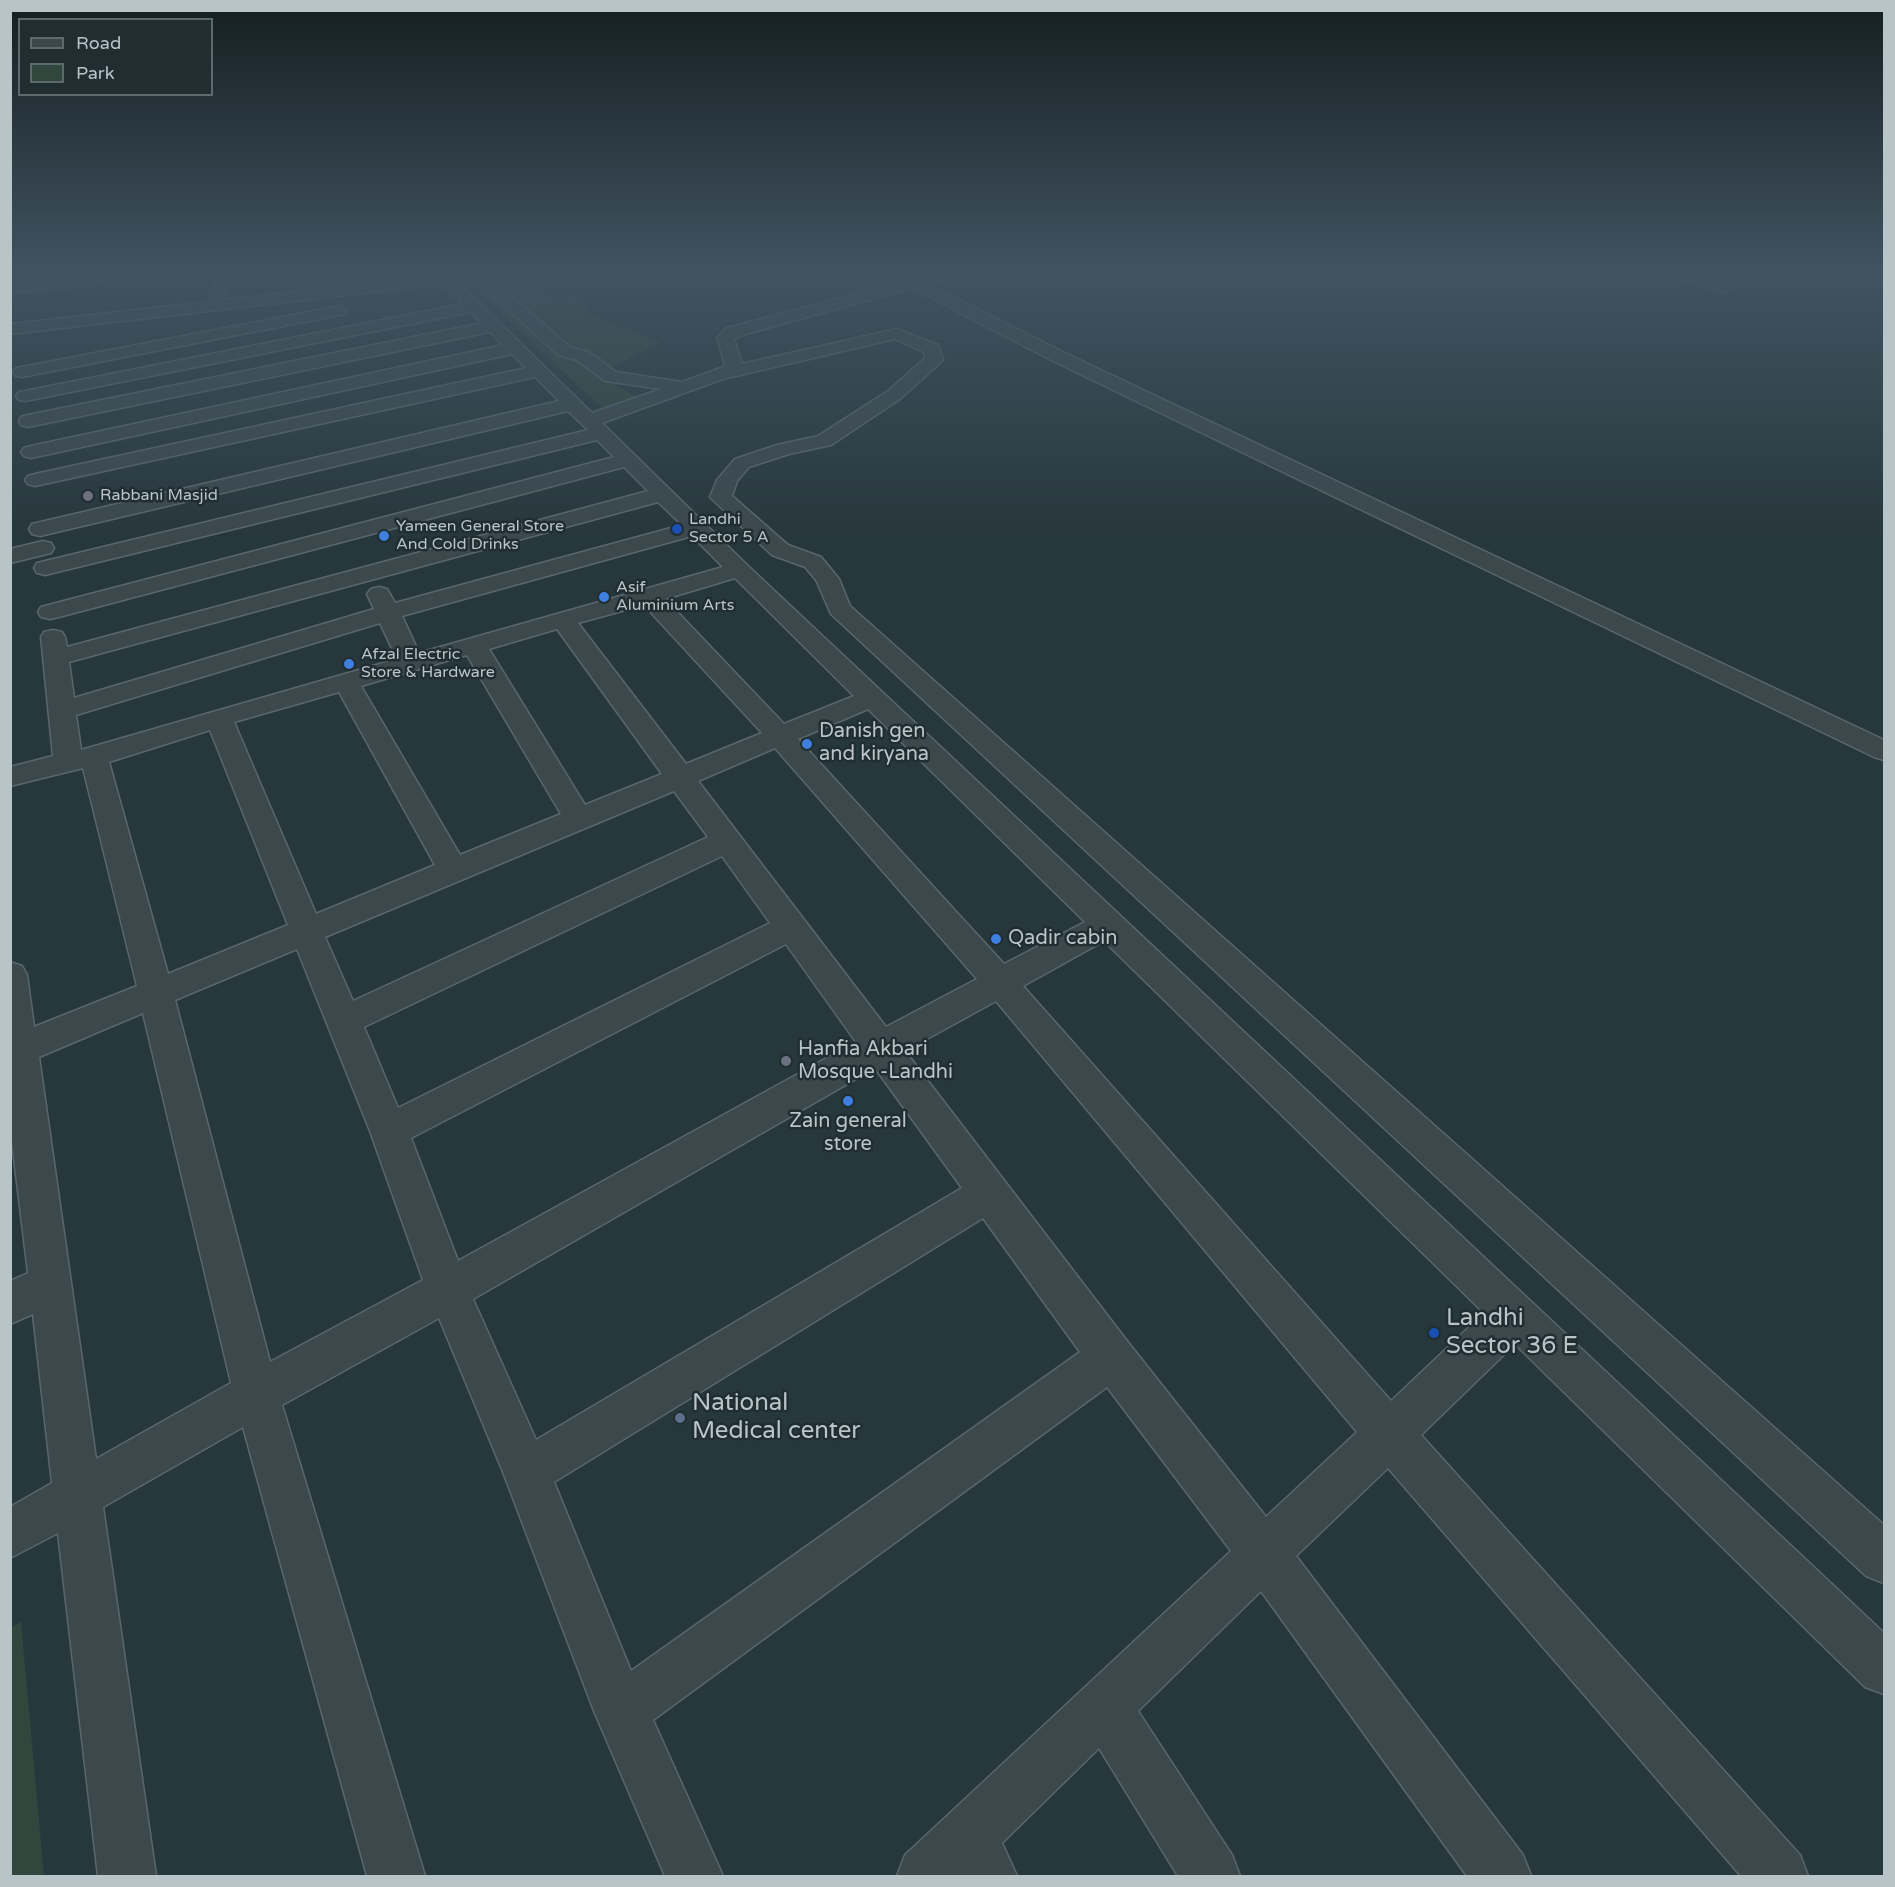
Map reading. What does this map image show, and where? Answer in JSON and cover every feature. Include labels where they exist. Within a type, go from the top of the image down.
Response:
[{"type":"street","points":[[43,360],[18,364],[25,396],[27,436],[40,522],[62,710],[81,759],[156,994],[256,1394],[396,1876]]},
{"type":"street","points":[[25,396],[208,360]]},
{"type":"street","points":[[263,360],[334,498],[347,533],[369,572],[411,663]]},
{"type":"street","points":[[27,436],[268,372],[327,360]]},
{"type":"street","points":[[27,436],[283,398],[459,360]]},
{"type":"street","points":[[528,360],[739,570],[1884,1668]]},
{"type":"street","points":[[588,360],[611,378],[686,387]]},
{"type":"street","points":[[724,374],[734,364],[733,360]]},
{"type":"street","points":[[40,522],[334,498],[595,427],[686,387],[724,374],[784,360]]},
{"type":"street","points":[[934,360],[894,395],[824,441],[784,449],[742,463],[727,480],[721,497],[780,550],[813,562],[827,579],[839,609],[1884,1558]]},
{"type":"street","points":[[1066,360],[1884,751]]},
{"type":"street","points":[[10,556],[40,522],[297,424],[539,371]]},
{"type":"street","points":[[40,522],[316,465],[572,405]]},
{"type":"street","points":[[50,612],[628,460]]},
{"type":"street","points":[[56,658],[662,494]]},
{"type":"street","points":[[62,710],[387,612],[697,528]]},
{"type":"street","points":[[10,777],[81,759],[739,570]]},
{"type":"street","points":[[649,596],[780,736],[999,981],[1389,1434],[1779,1876]]},
{"type":"street","points":[[563,620],[1112,1357],[1264,1554],[1502,1876]]},
{"type":"street","points":[[474,646],[579,819]]},
{"type":"street","points":[[346,682],[453,870]]},
{"type":"street","points":[[16,1030],[156,994],[872,698]]},
{"type":"street","points":[[219,718],[389,1131],[448,1290],[526,1472],[621,1711],[694,1876]]},
{"type":"street","points":[[344,1021],[728,841]]},
{"type":"street","points":[[10,1534],[256,1394],[448,1290],[880,1047],[1108,924]]},
{"type":"street","points":[[389,1131],[791,927]]},
{"type":"street","points":[[10,975],[16,1030],[21,1147],[51,1284],[127,1876]]},
{"type":"street","points":[[526,1472],[989,1193]]},
{"type":"street","points":[[10,1303],[51,1284]]},
{"type":"street","points":[[926,1876],[977,1857],[1104,1707],[1515,1314]]},
{"type":"street","points":[[621,1711],[1112,1357]]},
{"type":"street","points":[[1104,1707],[1211,1876]]},
{"type":"green space","points":[[551,360],[625,360],[596,374],[640,399],[604,410]]},
{"type":"green space","points":[[21,1622],[44,1876],[11,1876],[10,1628]]},
{"type":"place","name":"Rabbani Masjid","points":[[88,496]]},
{"type":"place","name":"Landhi Sector 5 A","points":[[677,529]]},
{"type":"place","name":"Yameen General Store And Cold Drinks","points":[[384,536]]},
{"type":"place","name":"Asif Aluminium Arts","points":[[604,597]]},
{"type":"place","name":"Afzal Electric Store & Hardware","points":[[349,664]]},
{"type":"place","name":"Danish gen and kiryana","points":[[807,744]]},
{"type":"place","name":"Qadir cabin","points":[[996,939]]},
{"type":"place","name":"Hanfia Akbari Mosque -Landhi","points":[[786,1061]]},
{"type":"place","name":"Zain general store","points":[[848,1101]]},
{"type":"place","name":"Landhi Sector 36 E","points":[[1434,1333]]},
{"type":"place","name":"National Medical center","points":[[680,1418]]}]
